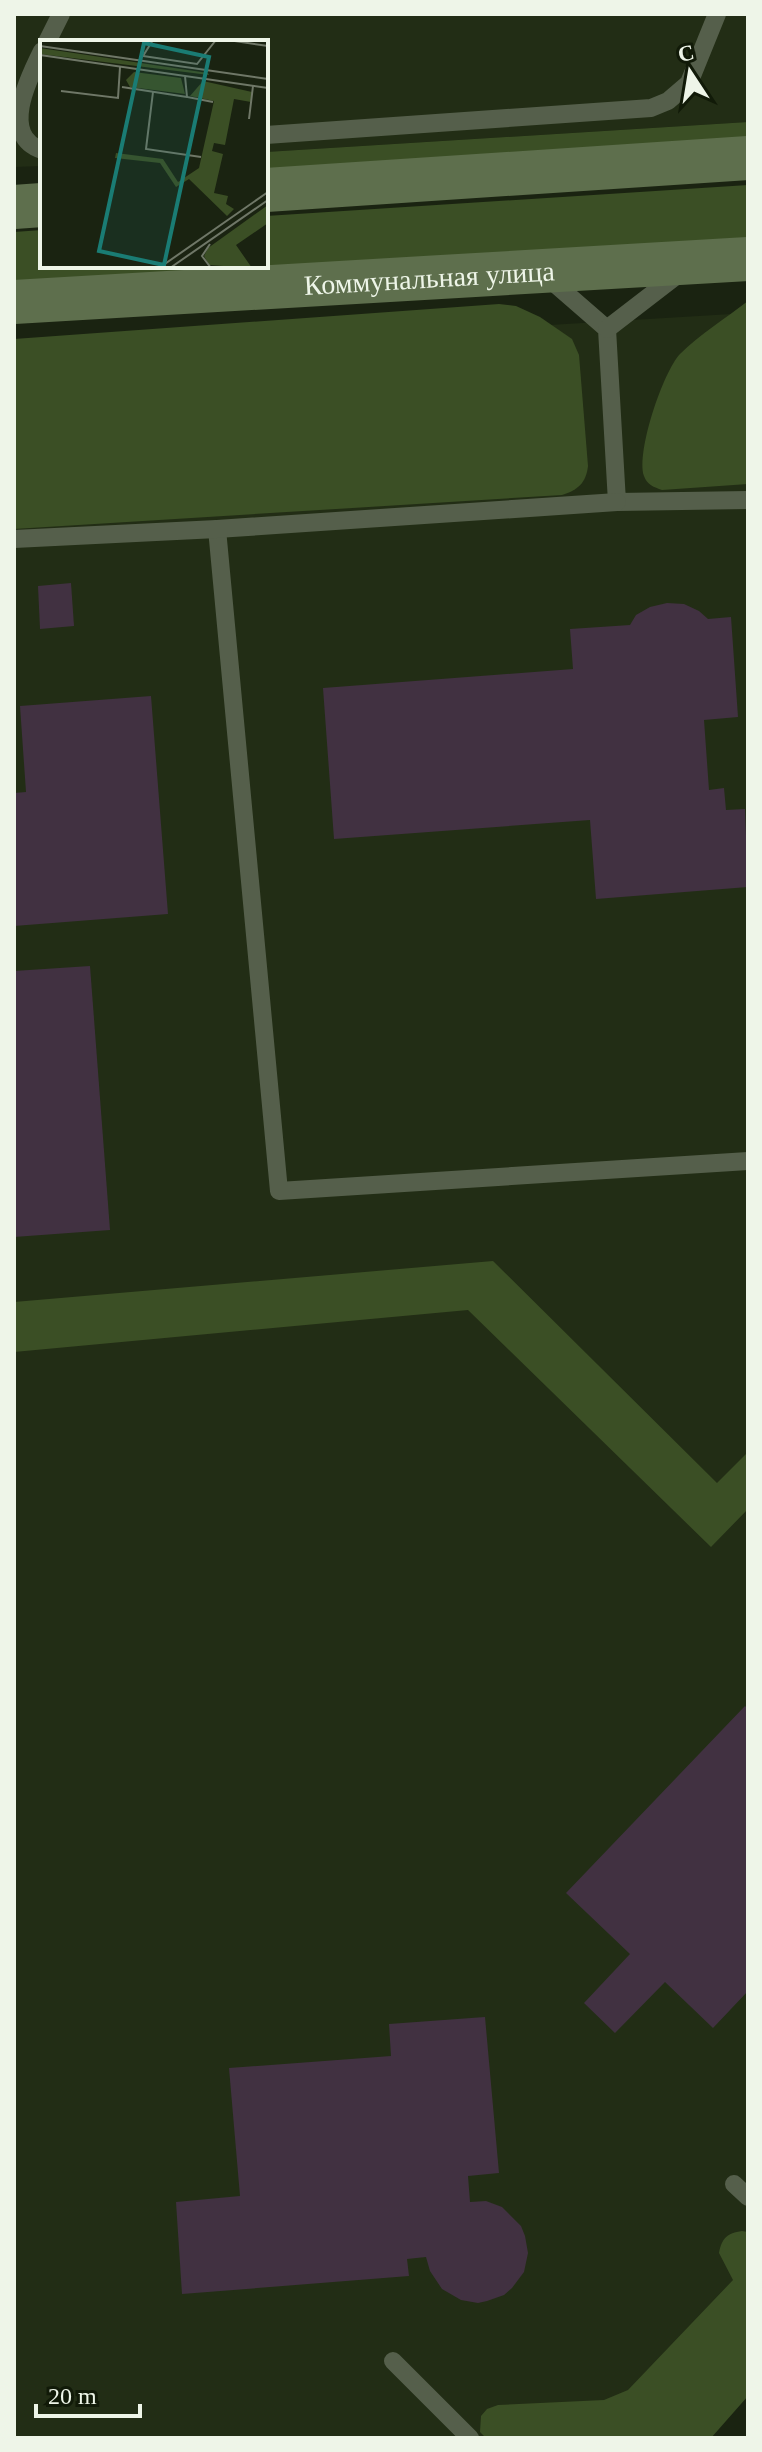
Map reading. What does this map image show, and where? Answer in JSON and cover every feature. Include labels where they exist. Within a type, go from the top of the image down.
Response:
[{"type":"main road","points":[[268,190],[748,158]]},
{"type":"main road","points":[[14,207],[40,205]]},
{"type":"main road","name":"Коммунальная улица","points":[[14,302],[748,259]]},
{"type":"lane","points":[[48,40],[61,14]]},
{"type":"lane","points":[[268,135],[651,108],[668,101],[689,83],[717,14]]},
{"type":"lane","points":[[40,55],[17,102],[16,120],[19,135],[28,146],[40,149]]},
{"type":"lane","points":[[607,329],[696,261]]},
{"type":"lane","points":[[541,272],[607,329],[617,502]]},
{"type":"lane","points":[[14,539],[217,529],[617,502],[748,500]]},
{"type":"lane","points":[[217,529],[279,1191],[748,1161]]},
{"type":"lane","points":[[393,2361],[470,2438]]},
{"type":"shaded area","points":[[14,14],[748,14],[748,122],[268,152],[268,40],[40,40],[40,166],[14,167]]},
{"type":"shaded area","points":[[748,122],[748,148],[268,178],[268,152]]},
{"type":"shaded area","points":[[748,185],[748,253],[14,299],[14,232],[40,230],[40,268],[268,268],[268,216]]},
{"type":"shaded area","points":[[748,301],[748,484],[662,490],[654,487],[644,476],[644,449],[653,413],[673,363],[688,347]]},
{"type":"shaded area","points":[[499,304],[516,306],[540,317],[572,339],[579,355],[588,466],[583,481],[573,491],[562,495],[14,529],[14,339]]},
{"type":"shaded area","points":[[748,313],[748,2385],[698,2438],[14,2438],[14,357]]},
{"type":"shaded area","points":[[493,1261],[717,1483],[748,1452],[748,1509],[711,1547],[468,1310],[14,1352],[14,1302]]},
{"type":"shaded area","points":[[748,2232],[748,2396],[711,2438],[486,2438],[480,2432],[481,2416],[487,2409],[498,2405],[604,2400],[628,2390],[733,2280],[719,2253],[726,2237]]},
{"type":"building","points":[[71,583],[74,626],[40,629],[38,586]]},
{"type":"building","points":[[667,603],[684,604],[708,619],[731,617],[738,717],[704,720],[709,790],[724,788],[726,810],[745,809],[748,887],[596,899],[590,820],[334,839],[323,688],[573,669],[570,629],[630,625],[636,615],[650,607]]},
{"type":"building","points":[[151,696],[168,914],[14,926],[14,793],[26,792],[20,706]]},
{"type":"building","points":[[90,966],[110,1230],[14,1237],[14,971]]},
{"type":"building","points":[[745,1706],[748,1709],[748,1991],[713,2028],[665,1982],[615,2033],[584,2003],[630,1954],[566,1893]]},
{"type":"building","points":[[485,2017],[499,2173],[468,2176],[470,2202],[486,2201],[502,2207],[521,2226],[528,2253],[524,2272],[512,2288],[504,2295],[487,2301],[461,2300],[442,2289],[430,2271],[426,2257],[407,2259],[409,2276],[182,2294],[176,2202],[240,2196],[229,2068],[391,2056],[389,2024]]}]
